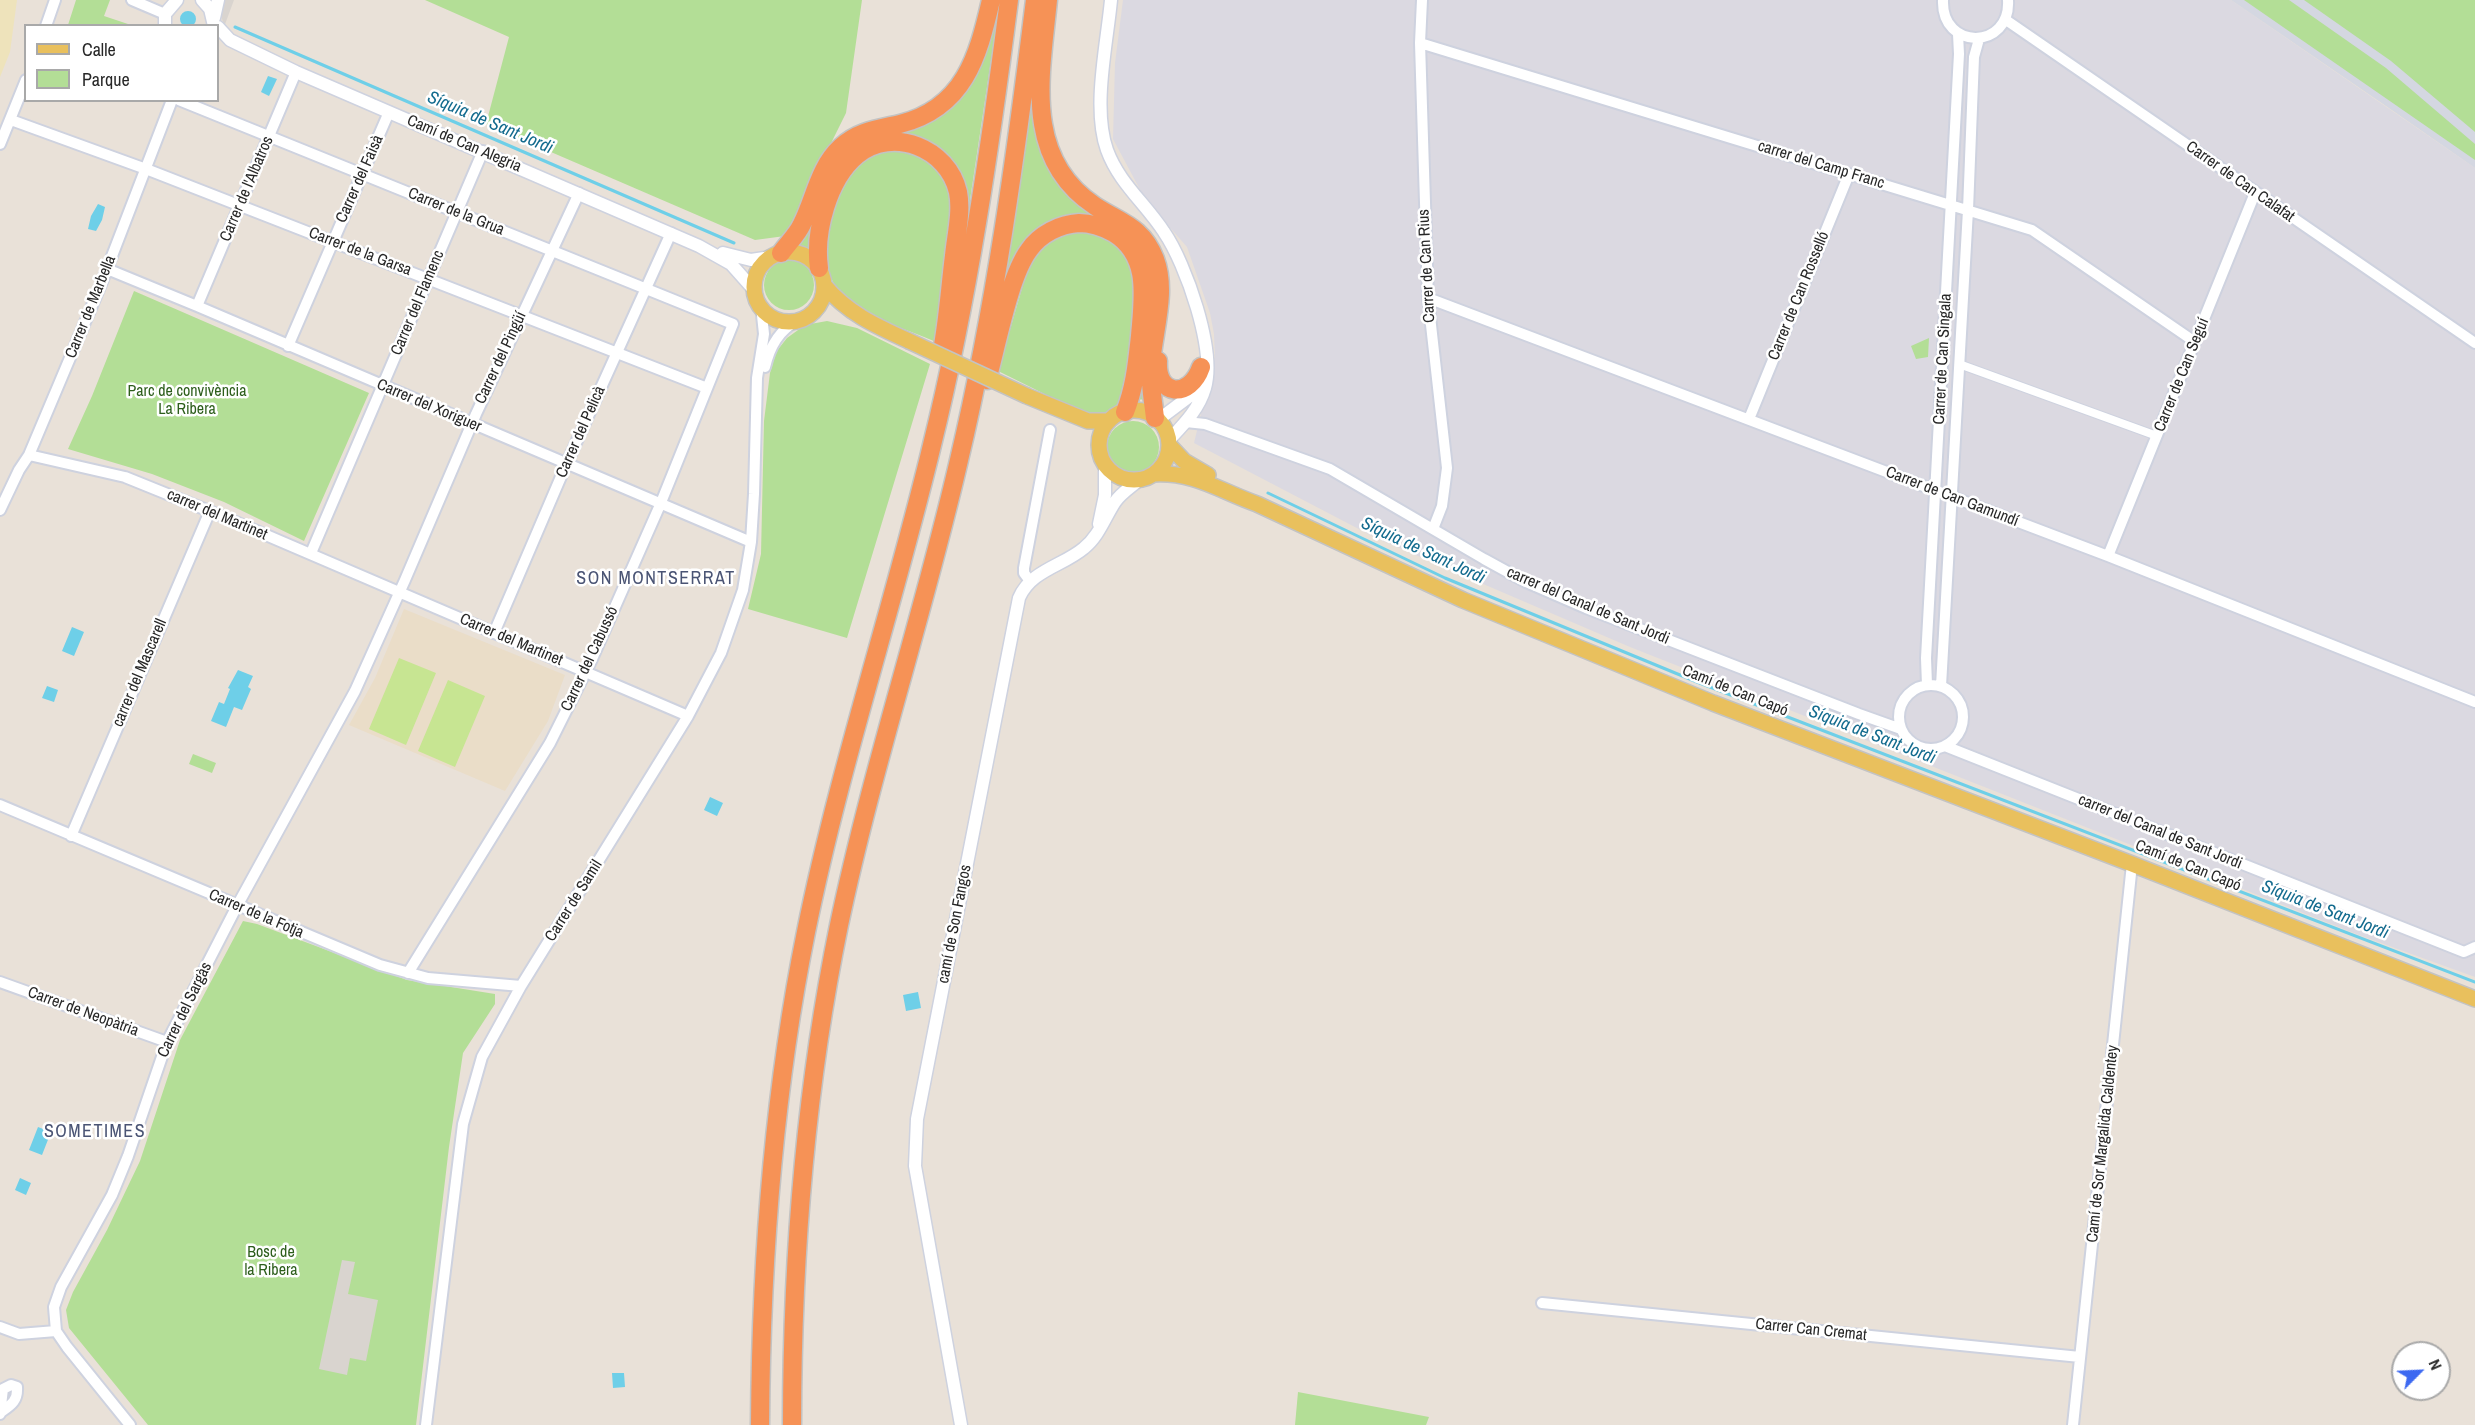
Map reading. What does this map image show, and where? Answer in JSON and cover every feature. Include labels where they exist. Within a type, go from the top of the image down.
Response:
[{"type":"highway","points":[[776,255],[799,230],[823,172],[842,146],[869,130],[920,117],[938,106],[956,90],[975,61],[991,0]]},
{"type":"highway","points":[[760,1425],[762,1320],[769,1194],[779,1095],[795,988],[834,809],[932,446],[957,336],[974,242],[1009,0]]},
{"type":"highway","points":[[792,1425],[795,1285],[800,1210],[810,1103],[825,1003],[840,922],[861,833],[960,457],[1000,254],[1035,0]]},
{"type":"highway","points":[[1048,0],[1039,92],[1047,143],[1056,164],[1075,190],[1100,209],[1135,228],[1149,246],[1159,270],[1160,280],[1150,380],[1157,419]]},
{"type":"highway","points":[[821,277],[817,238],[824,212],[839,175],[859,153],[884,143],[904,142],[933,153],[946,167],[958,192],[959,212],[943,347],[929,418],[932,446]]},
{"type":"highway","points":[[960,457],[973,434],[1019,268],[1034,243],[1047,233],[1066,225],[1090,224],[1108,230],[1126,242],[1141,267],[1144,285],[1135,379],[1117,416]]},
{"type":"highway","points":[[1154,331],[1159,347],[1158,373],[1168,388],[1176,390],[1188,387],[1196,380],[1201,367]]},
{"type":"main road","points":[[872,324],[830,312],[780,320],[770,315],[761,306],[755,291],[757,274],[762,265],[776,255],[802,254],[812,260],[842,306],[872,324],[1053,409],[1082,428],[1100,448]]},
{"type":"main road","points":[[803,318],[820,302],[821,277]]},
{"type":"main road","points":[[1053,409],[1088,421],[1143,411],[1157,419],[1165,429],[1169,442],[1166,462],[1154,474],[1139,480],[1122,478],[1105,464],[1100,448],[1102,431],[1117,416]]},
{"type":"main road","name":"Camí de Can Capó","points":[[1169,442],[1188,464],[1257,504]]},
{"type":"main road","name":"Camí de Can Capó","points":[[1154,474],[1173,473],[1189,476],[1257,504],[1463,600],[1713,703],[2475,999]]},
{"type":"street","points":[[47,24],[55,0]]},
{"type":"street","points":[[132,0],[165,20],[177,0]]},
{"type":"street","points":[[202,0],[210,9],[215,24]]},
{"type":"street","points":[[215,24],[218,0]]},
{"type":"street","points":[[1111,0],[1100,98],[1100,120],[1104,140],[1110,159],[1122,180],[1161,227],[1173,247],[1189,284],[1208,365],[1207,382],[1199,405],[1169,442]]},
{"type":"street","name":"Carrer de Can Rius","points":[[1422,0],[1420,43],[1428,298],[1447,468],[1442,506],[1433,528]]},
{"type":"street","points":[[1943,0],[1946,19],[1958,34],[1978,39],[1990,36],[1999,30],[2006,20],[2009,9],[2008,0]]},
{"type":"street","name":"Carrer de Can Calafat","points":[[2006,20],[2475,343]]},
{"type":"street","name":"Carrer de Can Singala","points":[[1927,685],[1926,658],[1959,54],[1958,34]]},
{"type":"street","name":"Carrer de Can Singala","points":[[1941,686],[1968,210],[1974,57],[1978,39]]},
{"type":"street","name":"Camí de Can Alegria","points":[[224,40],[699,246],[731,264],[755,291]]},
{"type":"street","name":"carrer del Camp Franc","points":[[1420,43],[2032,230],[2195,342]]},
{"type":"street","name":"Carrer de l'Albatros","points":[[197,306],[296,72]]},
{"type":"street","points":[[0,144],[24,85]]},
{"type":"street","name":"Carrer de Marbella","points":[[0,510],[18,470],[29,455],[107,269],[171,102]]},
{"type":"street","name":"Carrer de la Grua","points":[[184,102],[733,324]]},
{"type":"street","name":"Carrer del Faisà","points":[[288,346],[390,112]]},
{"type":"street","name":"Carrer de la Garsa","points":[[11,120],[240,205],[707,388]]},
{"type":"street","name":"Carrer del Flamenc","points":[[311,554],[483,151]]},
{"type":"street","name":"Carrer de Can Rosselló","points":[[1749,419],[1850,174]]},
{"type":"street","name":"Carrer del Pingüí","points":[[400,592],[471,424],[579,193]]},
{"type":"street","name":"Carrer de Can Seguí","points":[[2108,556],[2255,193]]},
{"type":"street","name":"Carrer del Pelicà","points":[[494,633],[670,233]]},
{"type":"street","name":"Camí de Can Alegria","points":[[699,246],[742,259],[776,255]]},
{"type":"street","name":"Carrer del Xoriguer","points":[[107,269],[751,542]]},
{"type":"street","name":"Carrer de Can Gamundí","points":[[1428,298],[1749,419],[1950,498],[2108,556],[2475,702]]},
{"type":"street","name":"Carrer de Samil","points":[[426,1425],[463,1124],[482,1057],[521,986],[688,716],[725,643],[743,590],[751,542],[757,378],[764,334],[761,306]]},
{"type":"street","name":"Carrer de Samil","points":[[757,393],[773,344],[781,332],[803,318]]},
{"type":"street","name":"Carrer del Cabussó","points":[[408,973],[550,743],[585,672],[660,505],[733,324]]},
{"type":"street","points":[[1157,419],[1190,396],[1199,381],[1200,324]]},
{"type":"street","points":[[1959,364],[2157,436]]},
{"type":"street","name":"carrer del Canal de Sant Jordi","points":[[1186,422],[1205,424],[1330,469],[1526,582],[1586,608],[1901,729]]},
{"type":"street","points":[[1050,430],[1024,568],[1024,573],[1030,581],[1081,551],[1096,533],[1115,502],[1139,480]]},
{"type":"street","name":"carrer del Martinet","points":[[29,455],[125,477],[400,592]]},
{"type":"street","points":[[1096,533],[1105,495],[1105,464]]},
{"type":"street","name":"carrer del Mascarell","points":[[71,836],[210,511]]},
{"type":"street","name":"camí de Son Fangos","points":[[961,1425],[915,1166],[917,1119],[1016,609],[1021,593],[1030,581]]},
{"type":"street","name":"Carrer del Martinet","points":[[400,592],[688,716]]},
{"type":"street","name":"Carrer del Sargàs","points":[[56,1331],[54,1307],[61,1287],[112,1195],[128,1156],[167,1042],[237,906],[355,691],[400,592]]},
{"type":"street","points":[[1927,685],[1941,686],[1958,700],[1963,710],[1963,721],[1954,740],[1945,746],[1924,749],[1914,745],[1901,729],[1900,709],[1904,700],[1918,688],[1927,685]]},
{"type":"street","name":"carrer del Canal de Sant Jordi","points":[[1945,746],[2464,952],[2475,947]]},
{"type":"street","name":"Carrer de la Fotja","points":[[0,805],[380,965],[408,973],[457,981],[497,982],[521,986]]},
{"type":"street","name":"Camí de Sor Margalida Caldentey","points":[[2073,1425],[2132,864]]},
{"type":"street","name":"Carrer de Neopàtria","points":[[0,982],[167,1042]]},
{"type":"street","name":"Carrer Can Cremat","points":[[1542,1303],[2080,1357]]},
{"type":"street","points":[[0,1327],[19,1334],[56,1331],[130,1425]]},
{"type":"shaded area","points":[[222,0],[234,0],[224,27],[220,10]]},
{"type":"shaded area","points":[[1123,0],[2231,0],[2475,168],[2475,977],[2359,935],[1630,647],[1376,538],[1194,443],[1215,357],[1214,334],[1210,313],[1187,247],[1145,199],[1113,139],[1115,63]]},
{"type":"shaded area","points":[[2231,0],[2475,0],[2475,168],[2386,106]]},
{"type":"shaded area","points":[[404,609],[565,675],[548,721],[505,791],[349,725],[375,678]]},
{"type":"shaded area","points":[[342,1260],[355,1262],[348,1294],[378,1300],[366,1361],[350,1358],[347,1375],[319,1369]]},
{"type":"green space","points":[[76,0],[110,0],[104,16],[128,24],[68,24]]},
{"type":"green space","points":[[425,0],[862,0],[846,113],[785,236],[755,240],[486,124],[509,37]]},
{"type":"green space","points":[[996,0],[1000,0],[964,240],[961,240],[965,202],[956,172],[946,158],[932,147],[916,140],[898,137],[880,138],[863,144],[843,160],[832,178],[818,215],[813,233],[812,252],[797,247],[796,244],[810,223],[828,176],[842,156],[865,140],[930,120],[948,109],[961,95],[980,61]]},
{"type":"green space","points":[[2244,0],[2289,0],[2386,68],[2475,144],[2475,160]]},
{"type":"green space","points":[[2304,0],[2475,0],[2475,132],[2391,61]]},
{"type":"green space","points":[[1033,92],[1041,141],[1057,178],[1081,202],[1137,241],[1146,255],[1152,272],[1153,295],[1146,359],[1146,400],[1137,399],[1147,330],[1148,274],[1137,247],[1124,234],[1110,225],[1076,218],[1059,221],[1043,228],[1023,247],[1012,272],[1002,307]]},
{"type":"green space","points":[[885,150],[910,151],[932,163],[949,186],[952,207],[936,342],[857,307],[838,290],[828,267],[826,254],[829,228],[846,179],[850,172],[862,162]]},
{"type":"green space","points":[[1072,232],[1093,233],[1112,241],[1126,255],[1135,275],[1135,304],[1125,388],[1117,408],[1106,415],[1085,414],[998,371],[1029,264],[1047,244]]},
{"type":"green space","points":[[784,260],[794,260],[807,267],[814,280],[814,290],[807,303],[794,310],[784,310],[775,306],[768,299],[764,290],[764,280],[768,271],[775,264]]},
{"type":"green space","name":"Parc de convivència La Ribera","points":[[134,291],[369,393],[304,541],[224,502],[152,474],[68,449]]},
{"type":"green space","points":[[827,321],[857,328],[930,364],[847,638],[748,609],[761,554],[764,421],[770,373],[776,352],[787,338],[805,325]]},
{"type":"green space","points":[[1929,338],[1928,357],[1916,359],[1911,346]]},
{"type":"green space","points":[[1128,421],[1138,421],[1152,428],[1159,447],[1152,466],[1138,473],[1128,473],[1118,469],[1111,462],[1107,452],[1107,442],[1111,432],[1118,425]]},
{"type":"green space","points":[[399,658],[436,673],[406,745],[369,729]]},
{"type":"green space","points":[[448,680],[485,696],[455,767],[418,751]]},
{"type":"green space","points":[[193,754],[216,763],[212,773],[189,764]]},
{"type":"green space","name":"Bosc de la Ribera","points":[[243,921],[257,924],[407,980],[495,994],[495,1004],[463,1053],[449,1147],[416,1425],[148,1425],[69,1328],[66,1310],[140,1161],[180,1040]]},
{"type":"green space","points":[[1298,1392],[1429,1417],[1426,1425],[1295,1425]]},
{"type":"sand","points":[[0,0],[17,0],[10,52],[0,77]]},
{"type":"water","points":[[188,11],[195,16],[193,24],[183,24],[180,19]]},
{"type":"water","points":[[268,76],[277,79],[269,96],[261,92]]},
{"type":"water","points":[[98,204],[105,207],[96,231],[88,229],[91,216]]},
{"type":"water","points":[[72,627],[84,632],[74,656],[62,651]]},
{"type":"water","points":[[238,670],[253,676],[248,687],[251,689],[242,710],[234,707],[226,727],[211,721],[219,702],[224,704],[230,689],[228,688]]},
{"type":"water","points":[[47,686],[58,690],[54,702],[42,698]]},
{"type":"water","points":[[710,797],[723,803],[717,816],[704,810]]},
{"type":"water","points":[[918,992],[921,1008],[906,1011],[903,995]]},
{"type":"water","points":[[38,1127],[51,1132],[42,1155],[29,1150]]},
{"type":"water","points":[[20,1178],[31,1183],[26,1195],[15,1190]]},
{"type":"water","points":[[612,1373],[624,1373],[625,1387],[613,1388]]},
{"type":"waterway","name":"Síquia de Sant Jordi","points":[[235,27],[734,243]]},
{"type":"waterway","name":"Síquia de Sant Jordi","points":[[1268,493],[1445,578],[1697,682],[2475,982]]},
{"type":"district","name":"SON MONTSERRAT","points":[[656,579]]},
{"type":"district","name":"SOMETIMES","points":[[95,1132]]}]
